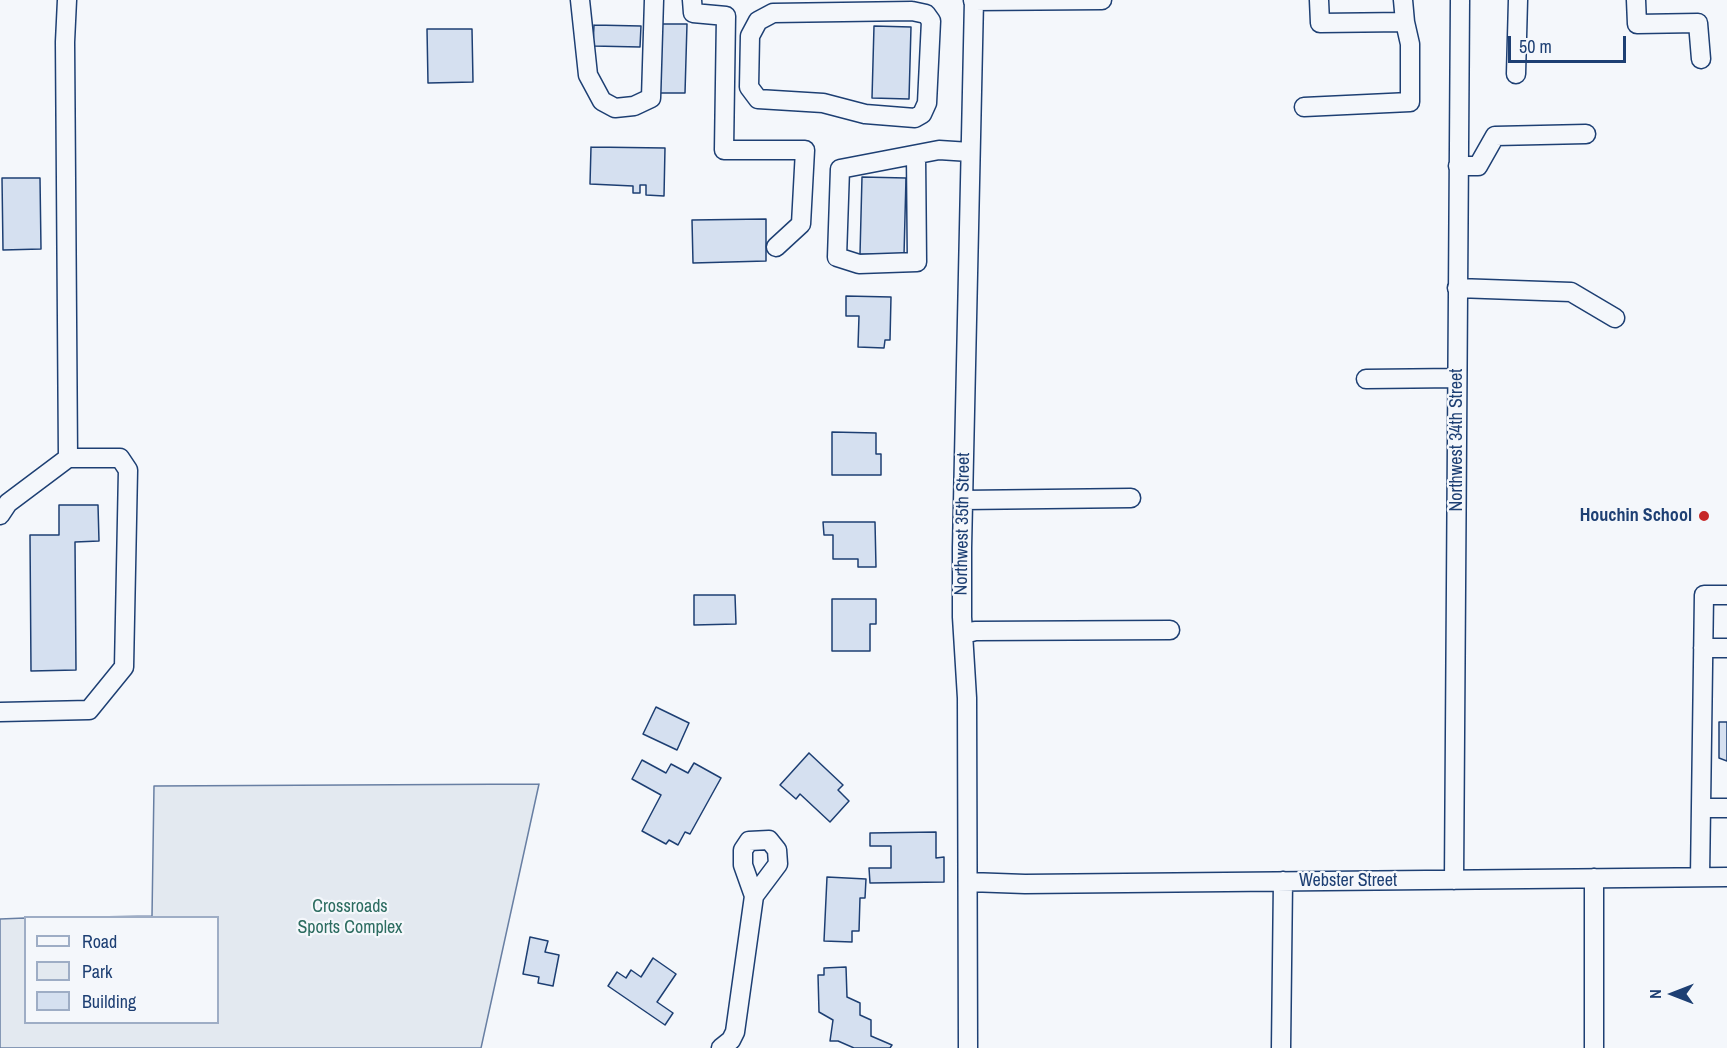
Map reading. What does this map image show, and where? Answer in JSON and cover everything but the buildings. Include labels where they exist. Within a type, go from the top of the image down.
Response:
[{"type":"street","points":[[67,0],[65,42],[68,458]]},
{"type":"street","points":[[580,0],[588,75],[602,101],[615,108],[634,106],[651,99],[654,0]]},
{"type":"street","points":[[692,0],[693,13],[726,16],[724,150],[805,150],[801,224],[776,247]]},
{"type":"street","points":[[974,1],[1102,0]]},
{"type":"street","points":[[1318,0],[1320,23],[1405,22]]},
{"type":"street","points":[[1304,107],[1410,102],[1410,44],[1403,0]]},
{"type":"street","name":"Northwest 34th Street","points":[[1454,879],[1460,0]]},
{"type":"street","points":[[1516,74],[1518,0]]},
{"type":"street","points":[[1636,0],[1637,24],[1698,23],[1701,59]]},
{"type":"street","name":"Northwest 35th Street","points":[[968,1048],[969,882],[966,846],[967,698],[963,500],[974,1]]},
{"type":"street","points":[[839,6],[926,14],[931,21],[927,103],[922,114],[915,118],[865,114],[823,103],[758,99],[749,87],[750,36],[758,21],[773,13],[839,6]]},
{"type":"street","points":[[1458,166],[1478,166],[1495,136],[1586,134]]},
{"type":"street","points":[[916,155],[917,262],[859,264],[837,257],[840,169],[939,150],[970,152]]},
{"type":"street","points":[[1457,288],[1571,291],[1615,318]]},
{"type":"street","points":[[1366,379],[1457,378]]},
{"type":"street","points":[[0,514],[8,503],[68,458],[120,458],[128,470],[124,667],[89,710],[0,712]]},
{"type":"street","points":[[963,500],[1131,498]]},
{"type":"street","points":[[1700,877],[1704,595],[1727,595]]},
{"type":"street","points":[[964,634],[975,631],[1170,630]]},
{"type":"street","points":[[1703,648],[1727,648]]},
{"type":"street","points":[[1701,808],[1727,808]]},
{"type":"street","name":"Webster Street","points":[[969,882],[1025,884],[1727,877]]},
{"type":"street","points":[[1594,878],[1594,1048]]},
{"type":"street","points":[[1281,1048],[1283,881]]},
{"type":"street","points":[[725,1047],[735,1032],[754,896]]},
{"type":"green space","name":"Crossroads Sports Complex","points":[[539,784],[481,1048],[0,1048],[0,919],[24,918],[24,1024],[219,1024],[219,916],[152,916],[154,786]]},
{"type":"place","name":"Houchin School","points":[[1704,516]]}]
